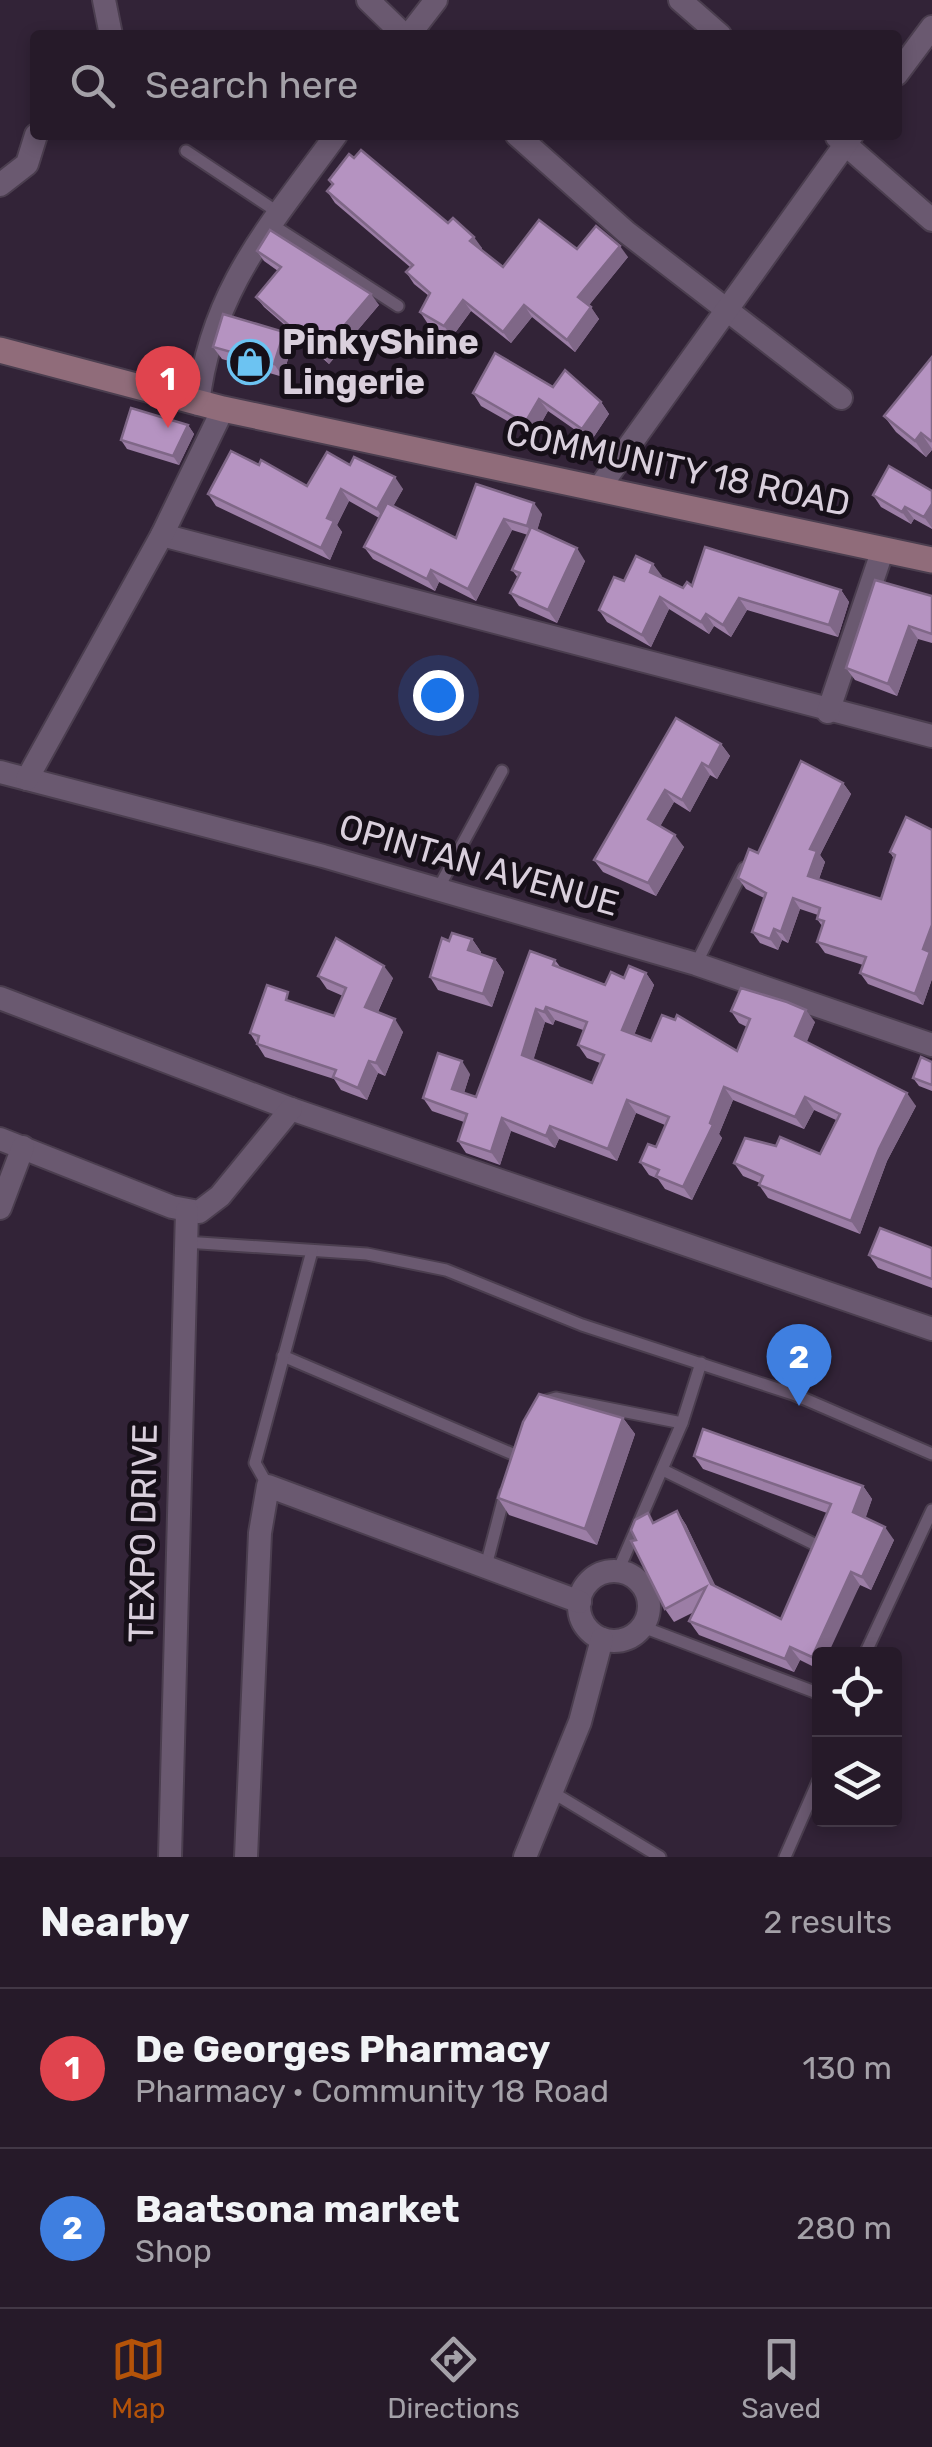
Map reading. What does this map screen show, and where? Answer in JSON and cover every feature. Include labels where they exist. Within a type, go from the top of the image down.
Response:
[{"type":"main road","name":"COMMUNITY 18 ROAD","points":[[0,350],[210,407],[932,560]]},
{"type":"street","points":[[104,0],[111,30]]},
{"type":"street","points":[[368,0],[401,30]]},
{"type":"street","points":[[411,30],[436,0]]},
{"type":"street","points":[[680,0],[714,30]]},
{"type":"street","points":[[902,67],[932,27]]},
{"type":"street","points":[[0,186],[26,164],[34,140]]},
{"type":"street","points":[[27,779],[162,535],[210,407],[204,353],[220,308],[275,219],[332,140]]},
{"type":"street","points":[[523,140],[724,311],[841,398]]},
{"type":"street","points":[[599,488],[843,140]]},
{"type":"street","points":[[846,140],[932,220]]},
{"type":"street","points":[[162,535],[828,712],[932,736]]},
{"type":"street","points":[[828,712],[883,549]]},
{"type":"street","name":"OPINTAN AVENUE","points":[[0,772],[438,889],[696,964],[932,1045]]},
{"type":"street","points":[[0,998],[291,1109],[932,1329]]},
{"type":"street","points":[[0,1139],[187,1211],[199,1212],[211,1206],[291,1109]]},
{"type":"street","points":[[0,1208],[23,1147]]},
{"type":"street","name":"TEXPO DRIVE","points":[[170,1857],[187,1211]]},
{"type":"street","points":[[246,1857],[260,1533],[268,1486],[580,1602]]},
{"type":"street","points":[[618,1571],[635,1578],[646,1592],[649,1610],[642,1626],[620,1641],[602,1639],[583,1620],[580,1602],[592,1579],[618,1571]]},
{"type":"street","points":[[526,1857],[593,1685],[602,1639]]},
{"type":"lane","points":[[186,151],[398,306]]},
{"type":"lane","points":[[438,889],[502,771]]},
{"type":"lane","points":[[696,964],[744,868]]},
{"type":"lane","points":[[185,1242],[367,1254],[446,1270],[582,1325],[794,1394],[932,1454]]},
{"type":"lane","points":[[268,1486],[256,1463],[312,1250]]},
{"type":"lane","points":[[283,1356],[516,1454]]},
{"type":"lane","points":[[618,1571],[682,1423],[701,1363]]},
{"type":"lane","points":[[532,1421],[540,1404],[556,1398],[682,1423]]},
{"type":"lane","points":[[486,1566],[516,1454],[524,1438]]},
{"type":"lane","points":[[663,1470],[812,1543]]},
{"type":"lane","points":[[868,1647],[932,1510]]},
{"type":"lane","points":[[642,1626],[812,1691]]},
{"type":"lane","points":[[552,1792],[660,1857]]},
{"type":"lane","points":[[785,1857],[812,1796]]},
{"type":"building","points":[[361,150],[448,223],[453,218],[474,237],[470,241],[503,267],[539,220],[577,249],[596,226],[620,246],[578,297],[591,307],[567,340],[524,305],[503,332],[463,300],[444,326],[420,312],[430,293],[406,272],[413,265],[327,191],[333,184],[329,180],[349,154],[354,158]]},
{"type":"building","points":[[270,230],[371,294],[321,353],[256,297],[281,267],[257,251]]},
{"type":"building","points":[[223,314],[284,332],[274,364],[213,347]]},
{"type":"building","points":[[495,353],[553,387],[565,370],[601,402],[582,429],[539,399],[525,423],[473,393]]},
{"type":"building","points":[[932,357],[932,440],[921,433],[915,441],[884,416]]},
{"type":"building","points":[[131,408],[188,425],[173,456],[121,440]]},
{"type":"building","points":[[231,451],[259,465],[261,460],[307,486],[327,452],[350,465],[354,457],[395,477],[377,509],[341,489],[327,518],[334,521],[321,548],[208,494]]},
{"type":"building","points":[[889,466],[932,491],[932,504],[924,517],[905,507],[902,512],[873,495]]},
{"type":"building","points":[[476,484],[534,503],[527,526],[504,519],[468,589],[431,570],[427,579],[364,547],[387,503],[456,538]]},
{"type":"building","points":[[531,527],[577,548],[548,610],[510,593],[520,573],[512,570]]},
{"type":"building","points":[[705,547],[841,590],[829,625],[739,598],[723,625],[706,614],[701,622],[660,597],[642,635],[599,610],[614,577],[624,581],[636,556],[653,564],[650,572],[683,588],[687,582],[692,586]]},
{"type":"building","points":[[875,580],[932,596],[932,634],[909,626],[888,684],[846,668]]},
{"type":"building","points":[[676,718],[721,744],[709,767],[702,763],[682,800],[665,790],[648,819],[675,835],[648,883],[594,860]]},
{"type":"building","points":[[801,761],[843,783],[810,849],[817,851],[808,876],[881,899],[895,855],[890,852],[906,817],[932,830],[932,925],[923,949],[930,952],[915,994],[860,973],[866,957],[817,942],[824,921],[817,919],[820,908],[793,898],[781,932],[774,929],[770,939],[752,932],[766,893],[738,878],[749,849],[758,853]]},
{"type":"building","points":[[452,933],[472,939],[468,950],[495,959],[483,994],[430,977],[442,938],[449,941]]},
{"type":"building","points":[[336,938],[384,966],[365,1007],[395,1019],[376,1063],[369,1061],[358,1088],[333,1077],[336,1070],[257,1044],[259,1036],[250,1033],[267,985],[288,992],[286,1000],[334,1016],[346,988],[318,976]]},
{"type":"building","points":[[530,951],[555,960],[553,965],[605,985],[611,972],[624,978],[629,966],[646,973],[622,1030],[651,1041],[662,1015],[675,1020],[677,1015],[737,1051],[750,1019],[731,1011],[741,988],[787,1002],[806,1010],[795,1036],[907,1093],[879,1149],[851,1221],[759,1185],[763,1176],[734,1163],[745,1138],[776,1146],[780,1137],[820,1154],[840,1114],[805,1097],[795,1117],[724,1087],[710,1123],[713,1125],[683,1187],[656,1176],[659,1170],[640,1162],[648,1144],[656,1147],[669,1117],[627,1100],[608,1149],[550,1126],[546,1136],[502,1118],[491,1152],[458,1141],[467,1114],[423,1098],[438,1053],[462,1061],[452,1089],[476,1097]],"holes":[[[546,1007],[587,1022],[578,1045],[604,1055],[592,1083],[522,1055],[536,1009],[544,1012]]]},
{"type":"building","points":[[921,1057],[932,1062],[932,1085],[913,1078]]},
{"type":"building","points":[[880,1228],[932,1248],[932,1279],[869,1255]]},
{"type":"building","points":[[539,1394],[623,1418],[585,1529],[498,1498],[523,1422]]},
{"type":"building","points":[[703,1429],[863,1486],[853,1512],[885,1527],[862,1577],[851,1572],[817,1647],[812,1647],[812,1657],[790,1647],[785,1659],[689,1621],[706,1587],[665,1609],[631,1541],[636,1540],[631,1530],[635,1520],[648,1513],[653,1523],[677,1511],[711,1584],[781,1619],[831,1504],[694,1456]]},
{"type":"place","name":"PinkyShine Lingerie","points":[[250,362]]},
{"type":"place","name":"De Georges Pharmacy","points":[[168,428]]},
{"type":"place","name":"Baatsona market","points":[[799,1406]]}]
